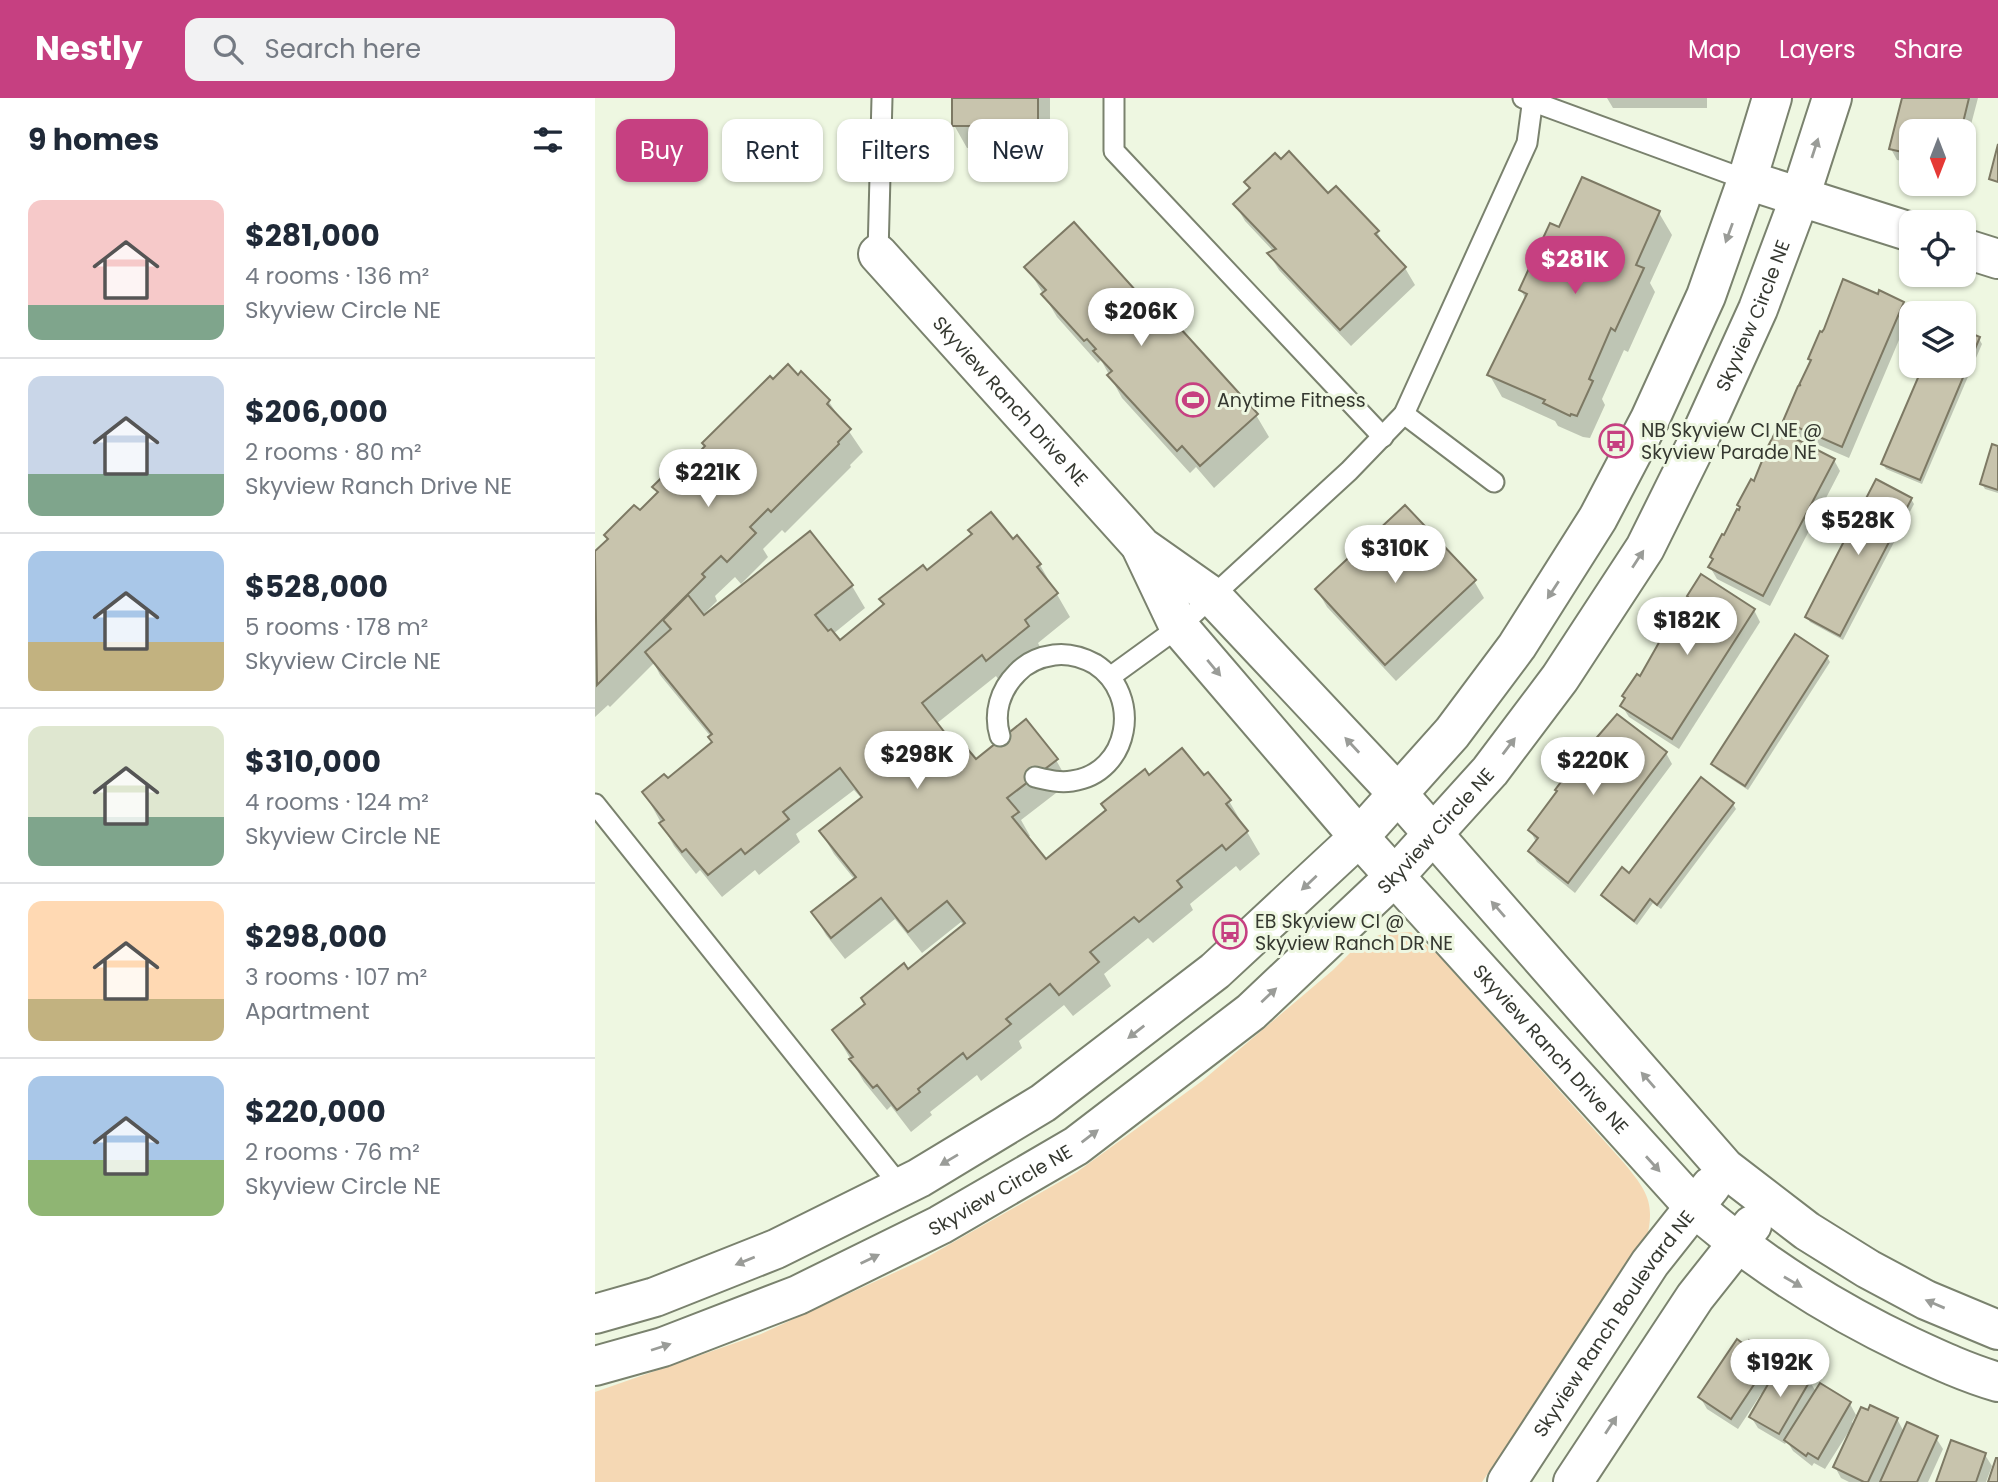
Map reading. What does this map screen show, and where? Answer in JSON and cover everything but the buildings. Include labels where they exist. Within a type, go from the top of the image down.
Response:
[{"type":"street","points":[[595,1314],[655,1297],[776,1249],[919,1178],[1054,1095],[1215,971],[1359,837],[1452,733],[1517,646],[1598,518],[1650,419],[1706,296],[1748,180],[1772,98]]},
{"type":"street","name":"Skyview Circle NE","points":[[595,1366],[663,1347],[798,1295],[940,1225],[1076,1146],[1251,1012],[1394,877],[1490,771],[1560,678],[1645,548],[1699,439],[1758,309],[1800,197],[1832,98]]},
{"type":"street","points":[[1748,180],[1899,228]]},
{"type":"street","points":[[1976,252],[1998,259]]},
{"type":"street","name":"Skyview Ranch Drive NE","points":[[878,254],[1142,547],[1213,597],[1398,794],[1725,1168],[1807,1231],[1868,1269],[1926,1300],[1998,1330]]},
{"type":"street","name":"Skyview Ranch Drive NE","points":[[1142,547],[1179,627],[1394,877],[1694,1207],[1737,1244],[1782,1276],[1872,1329],[1969,1374],[1998,1382]]},
{"type":"street","name":"Skyview Ranch Boulevard NE","points":[[1507,1482],[1650,1262],[1725,1168]]},
{"type":"street","points":[[1573,1482],[1695,1297],[1769,1203]]},
{"type":"lane","points":[[878,254],[882,98]]},
{"type":"lane","points":[[1114,98],[1114,151],[1383,437]]},
{"type":"lane","points":[[1109,677],[1179,627],[1213,597],[1349,471],[1404,414],[1527,143],[1530,99],[1748,180]]},
{"type":"lane","points":[[1404,414],[1494,482]]},
{"type":"lane","points":[[1000,736],[997,725],[999,704],[1007,683],[1022,667],[1042,657],[1063,654],[1085,658],[1104,670],[1118,688],[1125,706],[1125,726],[1119,745],[1108,762],[1093,774],[1074,781],[1054,782],[1035,777]]},
{"type":"lane","points":[[595,804],[901,1187]]},
{"type":"shaded area","points":[[1411,932],[1438,955],[1624,1163],[1644,1190],[1649,1207],[1646,1241],[1482,1482],[595,1482],[595,1392],[761,1334],[922,1260],[1077,1172],[1202,1081],[1333,970],[1360,943],[1382,934]]},
{"type":"place","name":"Anytime Fitness","points":[[1193,400]]},
{"type":"place","name":"NB Skyview CI NE @ Skyview Parade NE","points":[[1616,441]]},
{"type":"place","name":"EB Skyview CI @ Skyview Ranch DR NE","points":[[1230,932]]}]
